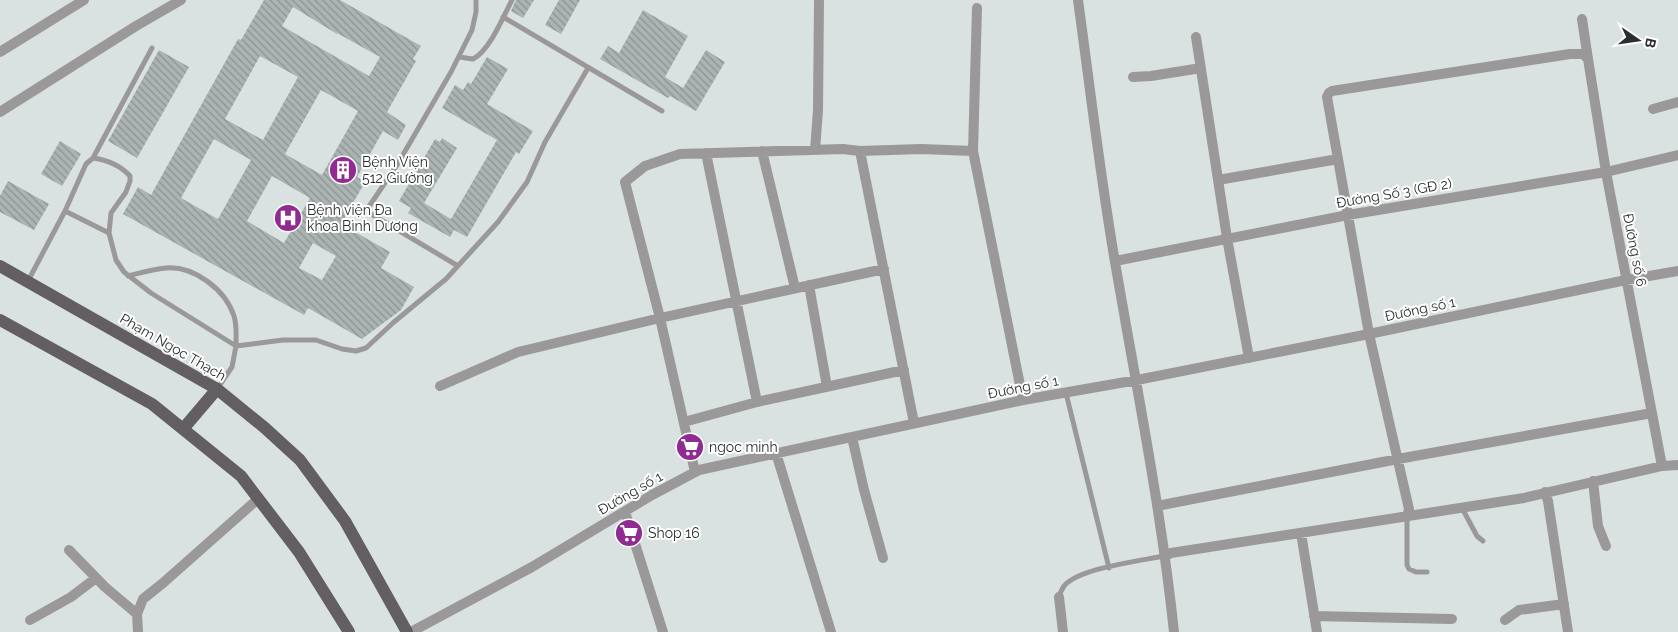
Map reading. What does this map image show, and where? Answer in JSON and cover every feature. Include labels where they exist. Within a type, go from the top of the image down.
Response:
[{"type":"main road","name":"Phạm Ngọc Thạch","points":[[0,266],[217,389],[265,428],[300,460],[345,521],[407,632]]},
{"type":"main road","points":[[0,320],[152,404],[242,476],[299,552],[349,632]]},
{"type":"main road","points":[[183,429],[217,389]]},
{"type":"street","points":[[0,52],[69,5],[84,0]]},
{"type":"street","points":[[0,112],[136,26],[181,0]]},
{"type":"street","points":[[815,150],[818,110],[819,0]]},
{"type":"street","points":[[1078,0],[1115,261],[1137,380],[1165,556],[1174,632]]},
{"type":"street","points":[[977,8],[973,151],[1023,400]]},
{"type":"street","name":"Đường số 6","points":[[1582,19],[1606,172],[1662,466]]},
{"type":"street","points":[[1196,37],[1227,238],[1249,358]]},
{"type":"street","points":[[1408,517],[1409,509],[1370,334],[1327,97],[1332,91],[1570,54],[1583,54],[1588,59]]},
{"type":"street","points":[[1133,77],[1201,68]]},
{"type":"street","points":[[1653,109],[1678,102]]},
{"type":"street","points":[[695,472],[660,318],[625,182],[645,166],[680,154],[843,149],[860,151],[920,149],[973,151]]},
{"type":"street","points":[[762,151],[795,288]]},
{"type":"street","points":[[860,151],[914,423]]},
{"type":"street","points":[[706,153],[757,402]]},
{"type":"street","name":"Đường Số 3 (GĐ 2)","points":[[1115,261],[1348,215],[1606,172],[1678,155]]},
{"type":"street","points":[[1218,180],[1338,159]]},
{"type":"street","points":[[440,386],[518,352],[660,318],[884,269]]},
{"type":"street","name":"Đường số 1","points":[[411,632],[532,567],[652,495],[695,472],[1023,400],[1249,358],[1626,280],[1678,271]]},
{"type":"street","points":[[809,285],[827,387]]},
{"type":"street","points":[[684,422],[757,402],[904,370]]},
{"type":"street","points":[[1157,506],[1398,459],[1652,413]]},
{"type":"street","points":[[852,437],[882,558]]},
{"type":"street","points":[[776,454],[830,632]]},
{"type":"street","points":[[1165,556],[1171,553],[1524,498],[1662,466],[1678,465]]},
{"type":"street","points":[[1592,482],[1598,526],[1606,546]]},
{"type":"street","points":[[1545,492],[1550,510],[1568,632]]},
{"type":"street","points":[[138,632],[138,614],[143,599],[258,498]]},
{"type":"street","points":[[625,512],[663,632]]},
{"type":"street","points":[[1301,533],[1317,632]]},
{"type":"street","points":[[69,550],[96,578],[138,614]]},
{"type":"street","points":[[30,620],[71,597],[96,578]]},
{"type":"street","points":[[1059,597],[1063,632]]},
{"type":"street","points":[[1505,620],[1519,610],[1564,604]]},
{"type":"street","points":[[1314,616],[1452,619]]},
{"type":"lane","points":[[458,266],[366,212],[397,165],[459,57],[472,30],[476,12],[476,0]]},
{"type":"lane","points":[[459,57],[472,59],[477,56],[490,40],[512,0]]},
{"type":"lane","points":[[503,17],[662,111]]},
{"type":"lane","points":[[28,282],[65,211],[86,164],[93,158],[152,48]]},
{"type":"lane","points":[[93,158],[103,159],[124,169],[130,176],[126,192],[111,213],[108,233],[116,260],[124,272],[151,293],[236,346],[283,340],[316,340],[342,349],[356,351],[366,348],[446,279],[498,222],[527,182],[545,142],[588,68]]},
{"type":"lane","points":[[65,211],[108,233]]},
{"type":"lane","points":[[128,276],[166,268],[184,270],[201,278],[218,290],[229,302],[235,318],[236,346],[232,367],[217,389]]},
{"type":"lane","points":[[1066,392],[1109,568]]},
{"type":"lane","points":[[1462,508],[1477,536],[1483,541]]},
{"type":"lane","points":[[1408,517],[1409,569],[1416,572],[1427,572]]},
{"type":"lane","points":[[1059,597],[1063,587],[1086,573],[1165,556]]},
{"type":"building","name":"Bệnh Viện 512 Giường","points":[[264,0],[340,0],[421,46],[413,59],[416,61],[387,112],[406,125],[398,140],[383,131],[357,177],[365,182],[341,224],[390,252],[381,268],[414,287],[401,310],[362,339],[308,308],[304,315],[123,214],[138,187],[151,195],[238,39],[241,40]],"holes":[[[293,7],[380,57],[369,76],[282,26]],[[260,56],[298,77],[263,140],[225,119]],[[321,90],[358,111],[322,175],[285,154]],[[214,139],[251,160],[218,219],[181,198]],[[272,176],[310,198],[284,243],[247,221]],[[313,243],[336,256],[322,280],[299,268]]]},
{"type":"building","points":[[516,0],[534,0],[523,18],[511,11]]},
{"type":"building","points":[[559,0],[580,0],[561,34],[545,25]]},
{"type":"building","points":[[643,10],[688,36],[665,77],[683,88],[706,50],[725,62],[696,111],[670,96],[668,98],[600,59],[608,46],[619,53]]},
{"type":"building","points":[[159,50],[189,67],[137,158],[108,141]]},
{"type":"building","points":[[487,57],[508,69],[487,104],[533,131],[519,154],[516,152],[467,237],[454,230],[450,237],[408,213],[411,208],[399,201],[435,139],[440,142],[442,138],[457,148],[424,203],[451,219],[497,140],[442,108],[455,85],[463,90],[468,82],[471,84]]},
{"type":"building","points":[[60,141],[81,154],[62,186],[41,174]]},
{"type":"building","points":[[8,181],[49,204],[34,230],[0,212],[0,196]]},
{"type":"place","name":"Bệnh Viện 512 Giường","points":[[343,170]]},
{"type":"place","name":"Bệnh viện Đa khoa Bình Dương","points":[[288,218]]},
{"type":"place","name":"ngoc minh","points":[[690,447]]},
{"type":"place","name":"Shop 16","points":[[629,533]]}]
